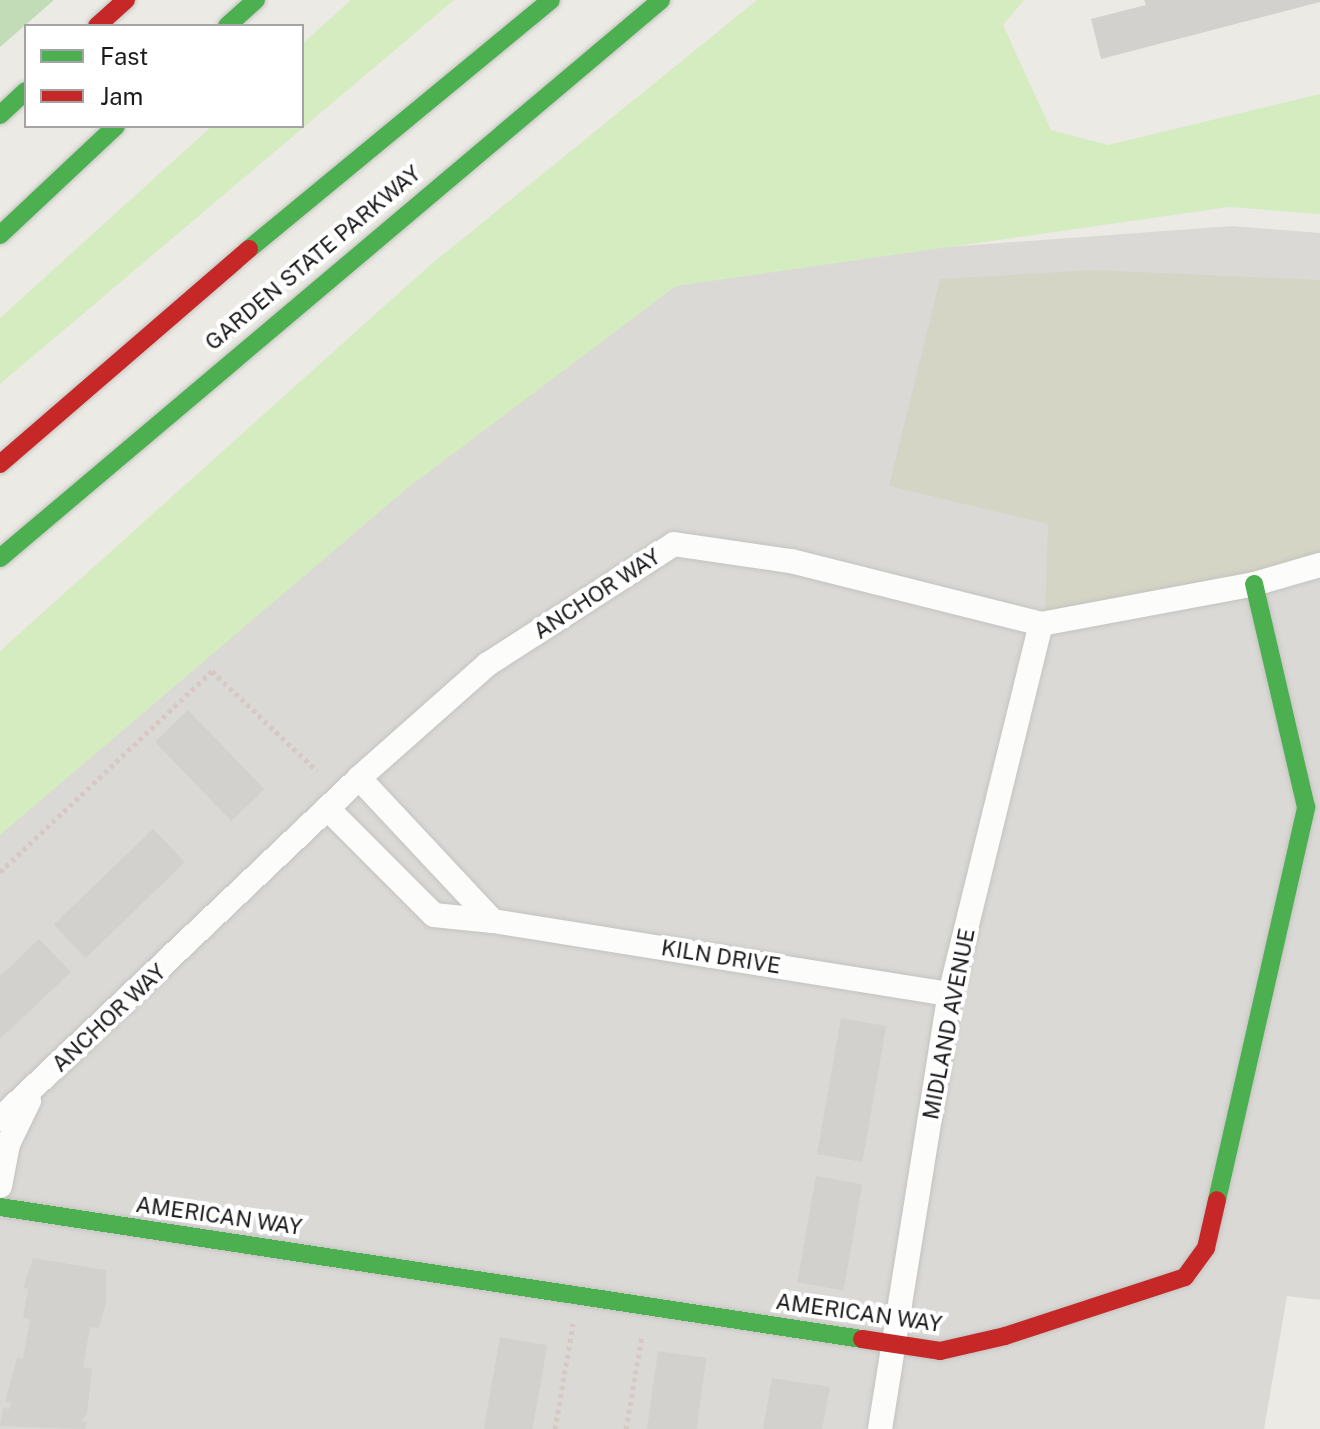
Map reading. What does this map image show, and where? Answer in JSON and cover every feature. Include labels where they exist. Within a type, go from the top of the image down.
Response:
[{"type":"main road","points":[[99,24],[126,0]]},
{"type":"main road","points":[[229,24],[256,0]]},
{"type":"main road","points":[[0,464],[228,266],[551,0]]},
{"type":"main road","name":"GARDEN STATE PARKWAY","points":[[0,558],[661,0]]},
{"type":"main road","points":[[0,115],[24,93]]},
{"type":"main road","points":[[0,235],[114,128]]},
{"type":"main road","name":"AMERICAN WAY","points":[[0,1207],[940,1351],[1005,1336],[1185,1277],[1206,1248],[1306,807],[1254,584]]},
{"type":"street","name":"ANCHOR WAY","points":[[0,1119],[34,1092],[359,778],[488,664],[674,544],[791,561],[1041,624],[1254,584],[1320,565]]},
{"type":"street","name":"MIDLAND AVENUE","points":[[880,1429],[950,994],[1041,624]]},
{"type":"street","points":[[359,778],[493,921]]},
{"type":"street","name":"KILN DRIVE","points":[[329,810],[434,915],[493,921],[950,994]]},
{"type":"street","name":"ANCHOR WAY","points":[[0,1186],[8,1144],[34,1092]]},
{"type":"path","points":[[0,872],[212,671],[317,771]]},
{"type":"path","points":[[555,1429],[573,1323]]},
{"type":"path","points":[[626,1429],[642,1334]]},
{"type":"shaded area","points":[[1232,226],[1320,233],[1320,1300],[1287,1296],[1264,1429],[0,1429],[0,825],[649,269]]},
{"type":"shaded area","points":[[1093,270],[1320,280],[1320,557],[1249,578],[1045,614],[1048,524],[889,486],[940,279]]},
{"type":"green space","points":[[0,0],[54,0],[24,24],[0,47]]},
{"type":"green space","points":[[351,0],[454,0],[304,127],[304,42]]},
{"type":"green space","points":[[757,0],[1024,0],[1003,25],[1051,130],[1108,145],[1320,94],[1320,214],[1229,207],[676,286],[405,490],[0,835],[0,651],[429,266]]},
{"type":"green space","points":[[210,128],[303,128],[0,384],[0,318]]},
{"type":"building","points":[[1144,0],[1320,2],[1101,59],[1091,19],[1146,5]]},
{"type":"building","points":[[188,710],[264,789],[231,821],[155,742]]},
{"type":"building","points":[[153,829],[185,862],[86,958],[54,925]]},
{"type":"building","points":[[39,939],[71,972],[0,1039],[0,976]]},
{"type":"building","points":[[841,1018],[886,1026],[862,1162],[817,1154]]},
{"type":"building","points":[[816,1176],[862,1184],[844,1291],[797,1282]]},
{"type":"building","points":[[33,1258],[106,1270],[106,1302],[99,1328],[90,1327],[83,1367],[92,1369],[87,1414],[81,1421],[87,1422],[85,1429],[0,1426],[3,1408],[10,1409],[11,1403],[5,1402],[17,1358],[23,1359],[30,1319],[23,1317],[28,1288],[23,1288]]},
{"type":"building","points":[[500,1337],[547,1345],[533,1429],[484,1429]]},
{"type":"building","points":[[658,1351],[707,1358],[697,1429],[647,1429]]},
{"type":"building","points":[[772,1378],[830,1387],[822,1429],[763,1429]]},
{"type":"traffic: fast","points":[[229,24],[256,0]]},
{"type":"traffic: fast","points":[[249,249],[551,0]]},
{"type":"traffic: fast","points":[[0,558],[661,0]]},
{"type":"traffic: fast","points":[[0,115],[24,93]]},
{"type":"traffic: fast","points":[[0,235],[114,128]]},
{"type":"traffic: fast","points":[[1217,1200],[1306,807],[1254,584]]},
{"type":"traffic: fast","points":[[0,1207],[862,1339]]},
{"type":"traffic: jam","points":[[99,24],[126,0]]},
{"type":"traffic: jam","points":[[0,464],[249,249]]},
{"type":"traffic: jam","points":[[862,1339],[940,1351],[1005,1336],[1185,1277],[1206,1248],[1217,1200]]}]
